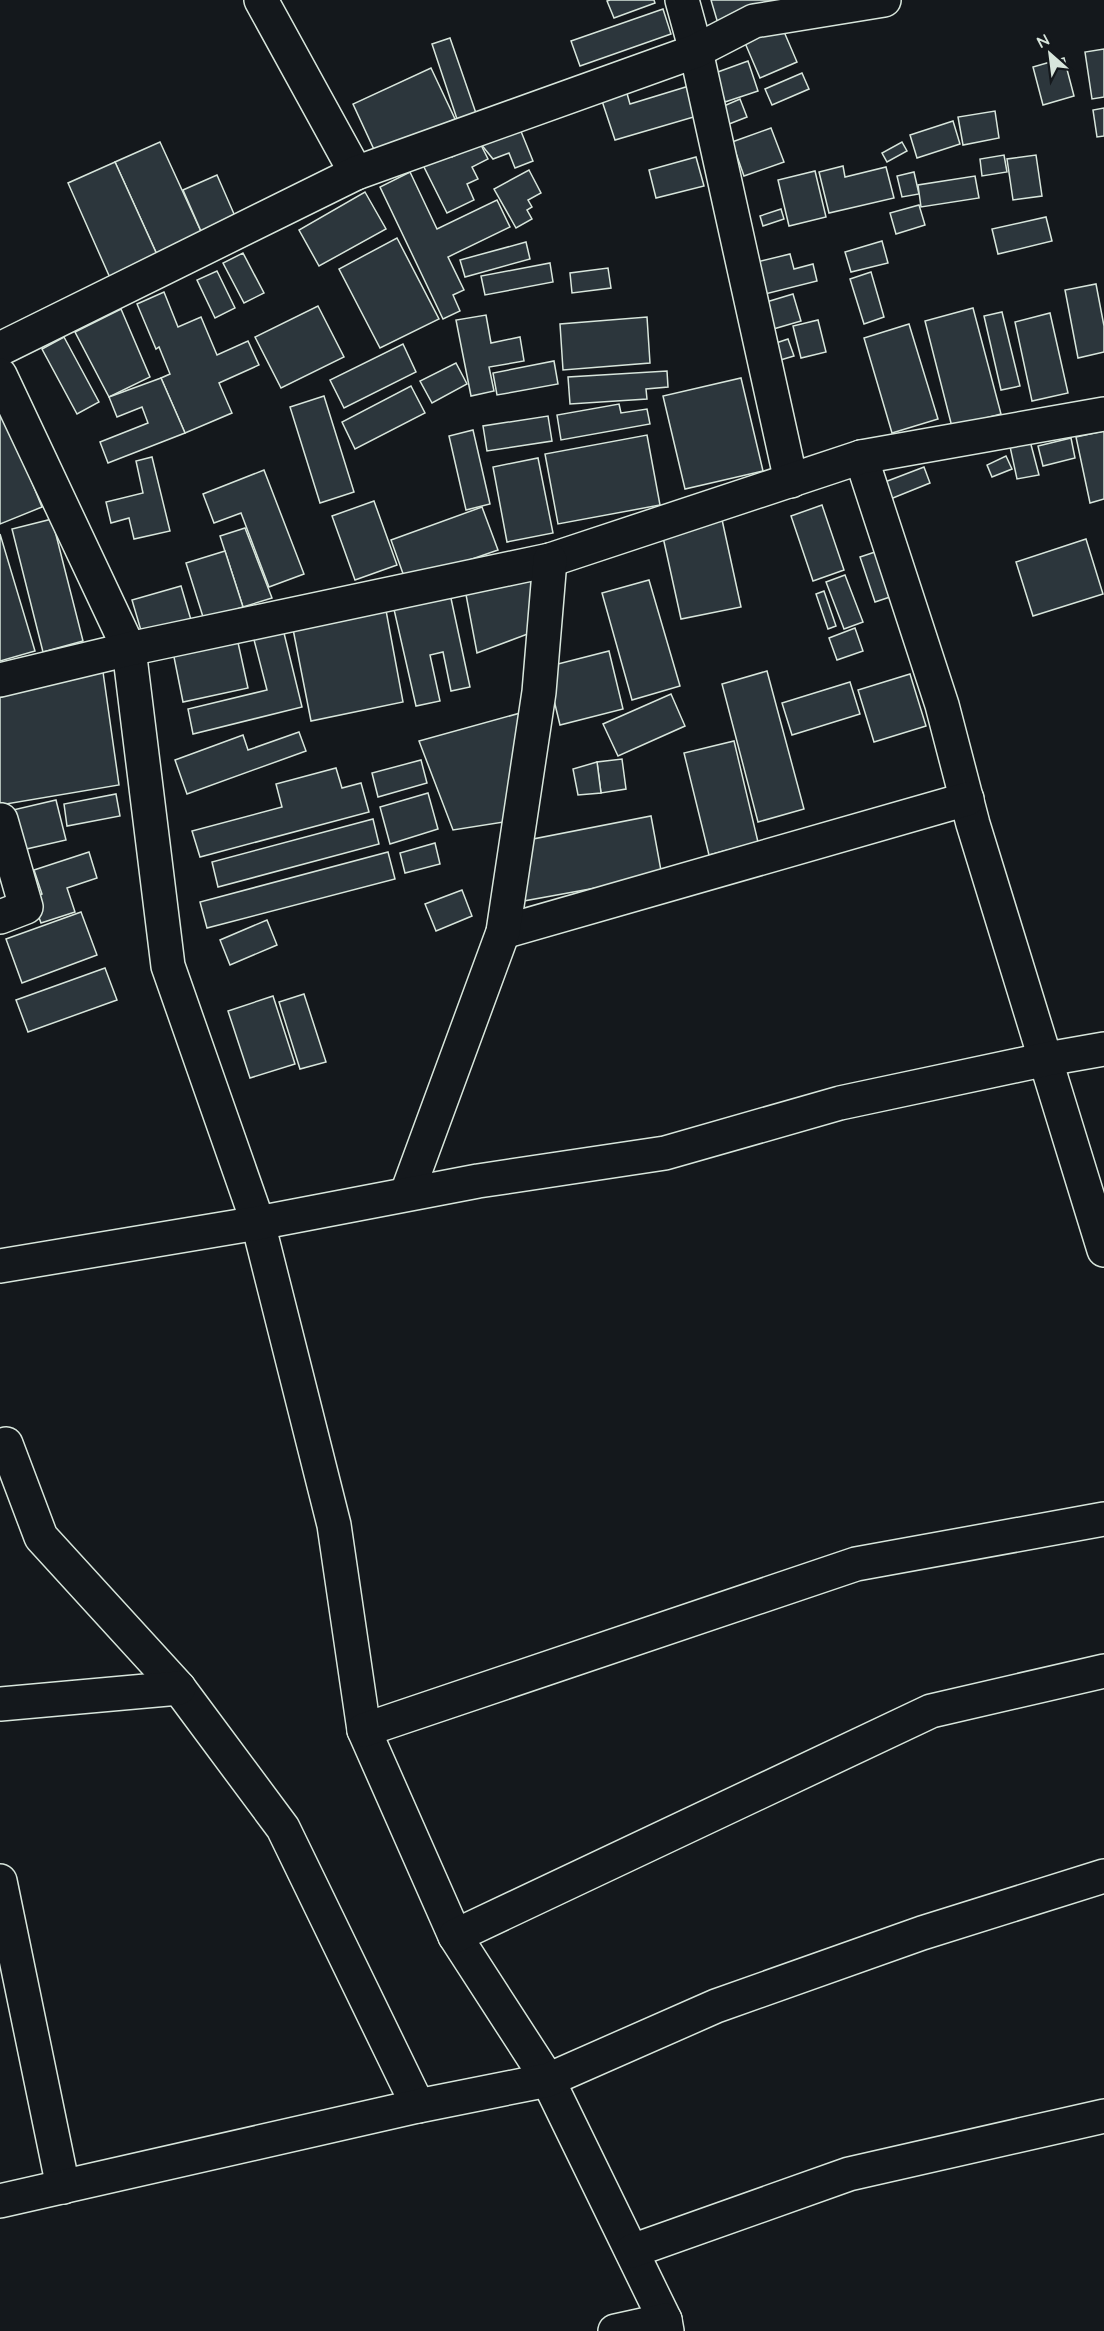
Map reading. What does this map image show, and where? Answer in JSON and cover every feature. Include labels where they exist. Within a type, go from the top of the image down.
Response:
[{"type":"street","points":[[261,0],[356,173]]},
{"type":"street","points":[[682,0],[696,51],[791,482]]},
{"type":"street","points":[[0,349],[356,173],[696,51],[754,21],[884,0]]},
{"type":"street","points":[[0,375],[129,649],[168,966],[258,1223],[334,1524],[364,1730],[455,1936],[548,2080],[666,2325],[615,2331]]},
{"type":"street","points":[[0,680],[129,649],[550,560],[861,457],[1104,414]]},
{"type":"street","points":[[861,457],[942,705],[973,824],[1104,1250]]},
{"type":"street","points":[[407,1194],[502,933],[539,692],[550,560]]},
{"type":"street","points":[[502,933],[967,799]]},
{"type":"street","points":[[0,917],[26,907],[1,820]]},
{"type":"street","points":[[0,1266],[258,1223],[407,1194],[665,1153],[840,1103],[1104,1049]]},
{"type":"street","points":[[6,1444],[41,1537],[179,1688],[284,1828],[418,2106]]},
{"type":"street","points":[[364,1730],[856,1564],[1104,1519]]},
{"type":"street","points":[[455,1936],[931,1711],[1104,1671]]},
{"type":"street","points":[[0,1704],[179,1688]]},
{"type":"street","points":[[0,2201],[418,2106],[548,2080],[716,2007],[922,1932],[1104,1876]]},
{"type":"street","points":[[0,1881],[63,2187]]},
{"type":"street","points":[[632,2251],[849,2174],[1104,2116]]},
{"type":"building","points":[[654,0],[655,3],[614,18],[607,1]]},
{"type":"building","points":[[711,0],[770,0],[773,9],[719,27]]},
{"type":"building","points":[[663,9],[671,34],[580,66],[571,41]]},
{"type":"building","points":[[782,27],[797,62],[760,78],[745,43]]},
{"type":"building","points":[[450,38],[478,119],[459,125],[432,44]]},
{"type":"building","points":[[1104,49],[1104,97],[1092,99],[1085,52]]},
{"type":"building","points":[[1064,58],[1074,96],[1043,105],[1033,67]]},
{"type":"building","points":[[748,61],[758,91],[725,102],[715,73]]},
{"type":"building","points":[[431,68],[455,119],[377,156],[353,104]]},
{"type":"building","points":[[802,73],[809,89],[772,105],[765,89]]},
{"type":"building","points":[[689,86],[697,116],[615,140],[601,98],[626,90],[630,104]]},
{"type":"building","points":[[740,99],[747,117],[724,126],[717,109]]},
{"type":"building","points":[[1104,108],[1104,136],[1097,137],[1093,110]]},
{"type":"building","points":[[995,111],[999,138],[963,145],[958,117]]},
{"type":"building","points":[[953,121],[960,144],[917,158],[910,135]]},
{"type":"building","points":[[518,124],[533,161],[515,168],[509,153],[493,159],[480,143]]},
{"type":"building","points":[[771,128],[784,162],[744,176],[732,142]]},
{"type":"building","points":[[160,142],[204,238],[159,259],[115,162]]},
{"type":"building","points":[[902,142],[907,151],[887,162],[882,153]]},
{"type":"building","points":[[480,143],[488,159],[472,167],[478,179],[467,184],[474,200],[447,213],[421,161],[448,148],[452,157]]},
{"type":"building","points":[[1004,155],[1007,172],[982,176],[980,159]]},
{"type":"building","points":[[1036,155],[1042,196],[1013,200],[1007,159]]},
{"type":"building","points":[[696,157],[704,186],[656,198],[649,170]]},
{"type":"building","points":[[115,162],[159,259],[111,280],[68,183]]},
{"type":"building","points":[[843,166],[845,177],[886,167],[894,198],[829,213],[819,172]]},
{"type":"building","points":[[529,170],[541,193],[528,200],[532,207],[527,210],[532,219],[516,228],[494,189]]},
{"type":"building","points":[[815,171],[826,217],[789,226],[778,180]]},
{"type":"building","points":[[410,172],[437,229],[497,200],[510,227],[448,257],[464,290],[453,295],[460,311],[443,319],[380,187]]},
{"type":"building","points":[[914,172],[919,194],[902,197],[897,176]]},
{"type":"building","points":[[217,175],[238,223],[204,238],[183,190]]},
{"type":"building","points":[[975,176],[979,198],[921,207],[918,185]]},
{"type":"building","points":[[365,192],[386,229],[319,266],[299,230]]},
{"type":"building","points":[[919,205],[925,225],[896,234],[890,213]]},
{"type":"building","points":[[781,209],[784,219],[763,226],[760,216]]},
{"type":"building","points":[[1046,217],[1052,241],[998,254],[992,229]]},
{"type":"building","points":[[397,238],[439,319],[380,348],[339,269]]},
{"type":"building","points":[[882,241],[888,263],[851,272],[845,252]]},
{"type":"building","points":[[526,242],[530,259],[465,277],[460,260]]},
{"type":"building","points":[[243,253],[264,293],[244,303],[223,263]]},
{"type":"building","points":[[790,254],[794,269],[813,264],[817,281],[761,295],[753,263]]},
{"type":"building","points":[[550,263],[553,282],[485,295],[481,276]]},
{"type":"building","points":[[608,268],[611,288],[572,293],[570,273]]},
{"type":"building","points":[[217,271],[235,308],[215,318],[197,280]]},
{"type":"building","points":[[871,272],[884,317],[864,324],[850,279]]},
{"type":"building","points":[[1096,284],[1104,326],[1104,352],[1078,358],[1065,290]]},
{"type":"building","points":[[164,292],[178,327],[201,317],[217,355],[248,341],[259,365],[219,383],[232,413],[185,433],[161,378],[170,374],[159,347],[156,349],[137,304]]},
{"type":"building","points":[[793,294],[801,321],[770,330],[763,303]]},
{"type":"building","points":[[318,306],[344,357],[281,388],[255,337]]},
{"type":"building","points":[[973,308],[1001,414],[952,427],[925,321]]},
{"type":"building","points":[[121,309],[150,377],[109,397],[75,332]]},
{"type":"building","points":[[1002,312],[1020,386],[1001,390],[984,316]]},
{"type":"building","points":[[1050,313],[1068,393],[1032,401],[1015,322]]},
{"type":"building","points":[[486,315],[491,343],[520,337],[524,361],[489,367],[494,391],[471,396],[456,320]]},
{"type":"building","points":[[647,317],[650,363],[563,370],[560,324]]},
{"type":"building","points":[[818,320],[826,352],[801,358],[793,326]]},
{"type":"building","points":[[909,324],[938,419],[892,433],[864,338]]},
{"type":"building","points":[[64,337],[99,402],[77,414],[42,349]]},
{"type":"building","points":[[788,339],[794,356],[777,361],[773,344]]},
{"type":"building","points":[[403,344],[416,372],[344,408],[330,380]]},
{"type":"building","points":[[554,361],[558,384],[497,395],[493,373]]},
{"type":"building","points":[[456,363],[467,384],[432,403],[420,381]]},
{"type":"building","points":[[667,371],[668,387],[646,389],[647,399],[570,404],[568,377]]},
{"type":"building","points":[[161,378],[185,433],[108,463],[100,442],[148,423],[142,407],[117,417],[109,397]]},
{"type":"building","points":[[741,378],[763,471],[685,489],[663,396]]},
{"type":"building","points":[[411,386],[425,413],[355,449],[342,422]]},
{"type":"building","points":[[324,396],[354,492],[320,503],[290,407]]},
{"type":"building","points":[[0,404],[42,507],[0,524]]},
{"type":"building","points":[[619,404],[621,413],[647,409],[650,424],[561,440],[557,415]]},
{"type":"building","points":[[548,416],[552,441],[487,451],[483,426]]},
{"type":"building","points":[[473,430],[490,504],[466,510],[449,436]]},
{"type":"building","points":[[1104,431],[1104,499],[1090,503],[1076,437]]},
{"type":"building","points":[[647,435],[660,505],[558,524],[545,454]]},
{"type":"building","points":[[1029,437],[1039,475],[1017,479],[1009,442]]},
{"type":"building","points":[[1071,438],[1075,458],[1043,466],[1038,446]]},
{"type":"building","points":[[1006,456],[1012,469],[992,477],[987,465]]},
{"type":"building","points":[[152,457],[170,531],[134,539],[129,518],[111,523],[106,502],[143,493],[136,461]]},
{"type":"building","points":[[538,458],[553,533],[507,542],[493,467]]},
{"type":"building","points":[[924,467],[930,483],[883,502],[877,485]]},
{"type":"building","points":[[264,470],[304,574],[269,587],[241,513],[214,523],[203,494]]},
{"type":"building","points":[[374,501],[397,565],[355,580],[332,516]]},
{"type":"building","points":[[822,505],[844,570],[813,581],[791,516]]},
{"type":"building","points":[[482,507],[498,550],[406,582],[391,540]]},
{"type":"building","points":[[721,515],[741,607],[681,619],[661,528]]},
{"type":"building","points":[[52,519],[83,641],[43,652],[12,529]]},
{"type":"building","points":[[245,528],[272,598],[243,607],[220,536]]},
{"type":"building","points":[[0,534],[35,651],[0,661]]},
{"type":"building","points":[[1086,539],[1103,594],[1033,616],[1016,562]]},
{"type":"building","points":[[884,549],[899,594],[875,602],[860,557]]},
{"type":"building","points":[[225,551],[243,607],[204,620],[186,563]]},
{"type":"building","points":[[540,571],[533,632],[477,653],[464,584]]},
{"type":"building","points":[[845,575],[863,622],[844,629],[826,582]]},
{"type":"building","points":[[649,580],[680,686],[632,700],[602,593]]},
{"type":"building","points":[[181,586],[194,630],[145,644],[132,600]]},
{"type":"building","points":[[449,589],[470,687],[451,691],[443,652],[430,655],[440,701],[416,706],[393,605]]},
{"type":"building","points":[[824,591],[836,626],[828,629],[816,594]]},
{"type":"building","points":[[385,605],[403,702],[311,721],[292,624]]},
{"type":"building","points":[[855,628],[863,651],[837,660],[829,638]]},
{"type":"building","points":[[283,629],[302,707],[193,734],[188,709],[267,690],[253,636]]},
{"type":"building","points":[[237,638],[248,688],[183,702],[173,652]]},
{"type":"building","points":[[609,651],[623,709],[560,725],[546,667]]},
{"type":"building","points":[[767,671],[804,809],[758,822],[722,684]]},
{"type":"building","points":[[103,672],[119,785],[0,805],[0,689]]},
{"type":"building","points":[[910,674],[926,726],[874,742],[858,690]]},
{"type":"building","points":[[850,682],[860,714],[792,735],[782,703]]},
{"type":"building","points":[[671,694],[685,726],[618,756],[603,724]]},
{"type":"building","points":[[531,710],[517,820],[453,830],[419,741]]},
{"type":"building","points":[[299,732],[306,751],[187,794],[175,760],[243,735],[248,750]]},
{"type":"building","points":[[734,741],[758,842],[709,855],[684,753]]},
{"type":"building","points":[[622,759],[626,789],[601,793],[597,762]]},
{"type":"building","points":[[421,760],[427,783],[378,797],[372,773]]},
{"type":"building","points":[[597,762],[601,793],[578,795],[573,769]]},
{"type":"building","points":[[336,768],[342,788],[361,783],[369,812],[200,857],[192,831],[282,807],[276,784]]},
{"type":"building","points":[[428,793],[438,829],[390,844],[380,807]]},
{"type":"building","points":[[116,794],[120,816],[67,826],[64,804]]},
{"type":"building","points":[[56,800],[66,840],[22,850],[13,810]]},
{"type":"building","points":[[651,816],[662,876],[518,902],[523,841]]},
{"type":"building","points":[[373,819],[379,844],[218,887],[212,862]]},
{"type":"building","points":[[435,843],[440,864],[405,873],[400,853]]},
{"type":"building","points":[[89,852],[97,878],[67,888],[75,912],[41,923],[32,898],[42,894],[34,870]]},
{"type":"building","points":[[388,852],[395,879],[207,928],[200,902]]},
{"type":"building","points":[[462,890],[472,916],[436,931],[425,904]]},
{"type":"building","points":[[81,912],[97,955],[22,983],[6,939]]},
{"type":"building","points":[[267,920],[277,945],[230,965],[220,940]]},
{"type":"building","points":[[105,968],[117,1000],[28,1032],[16,1000]]},
{"type":"building","points":[[304,994],[326,1062],[300,1069],[279,1002]]},
{"type":"building","points":[[273,996],[295,1064],[250,1078],[228,1011]]}]
